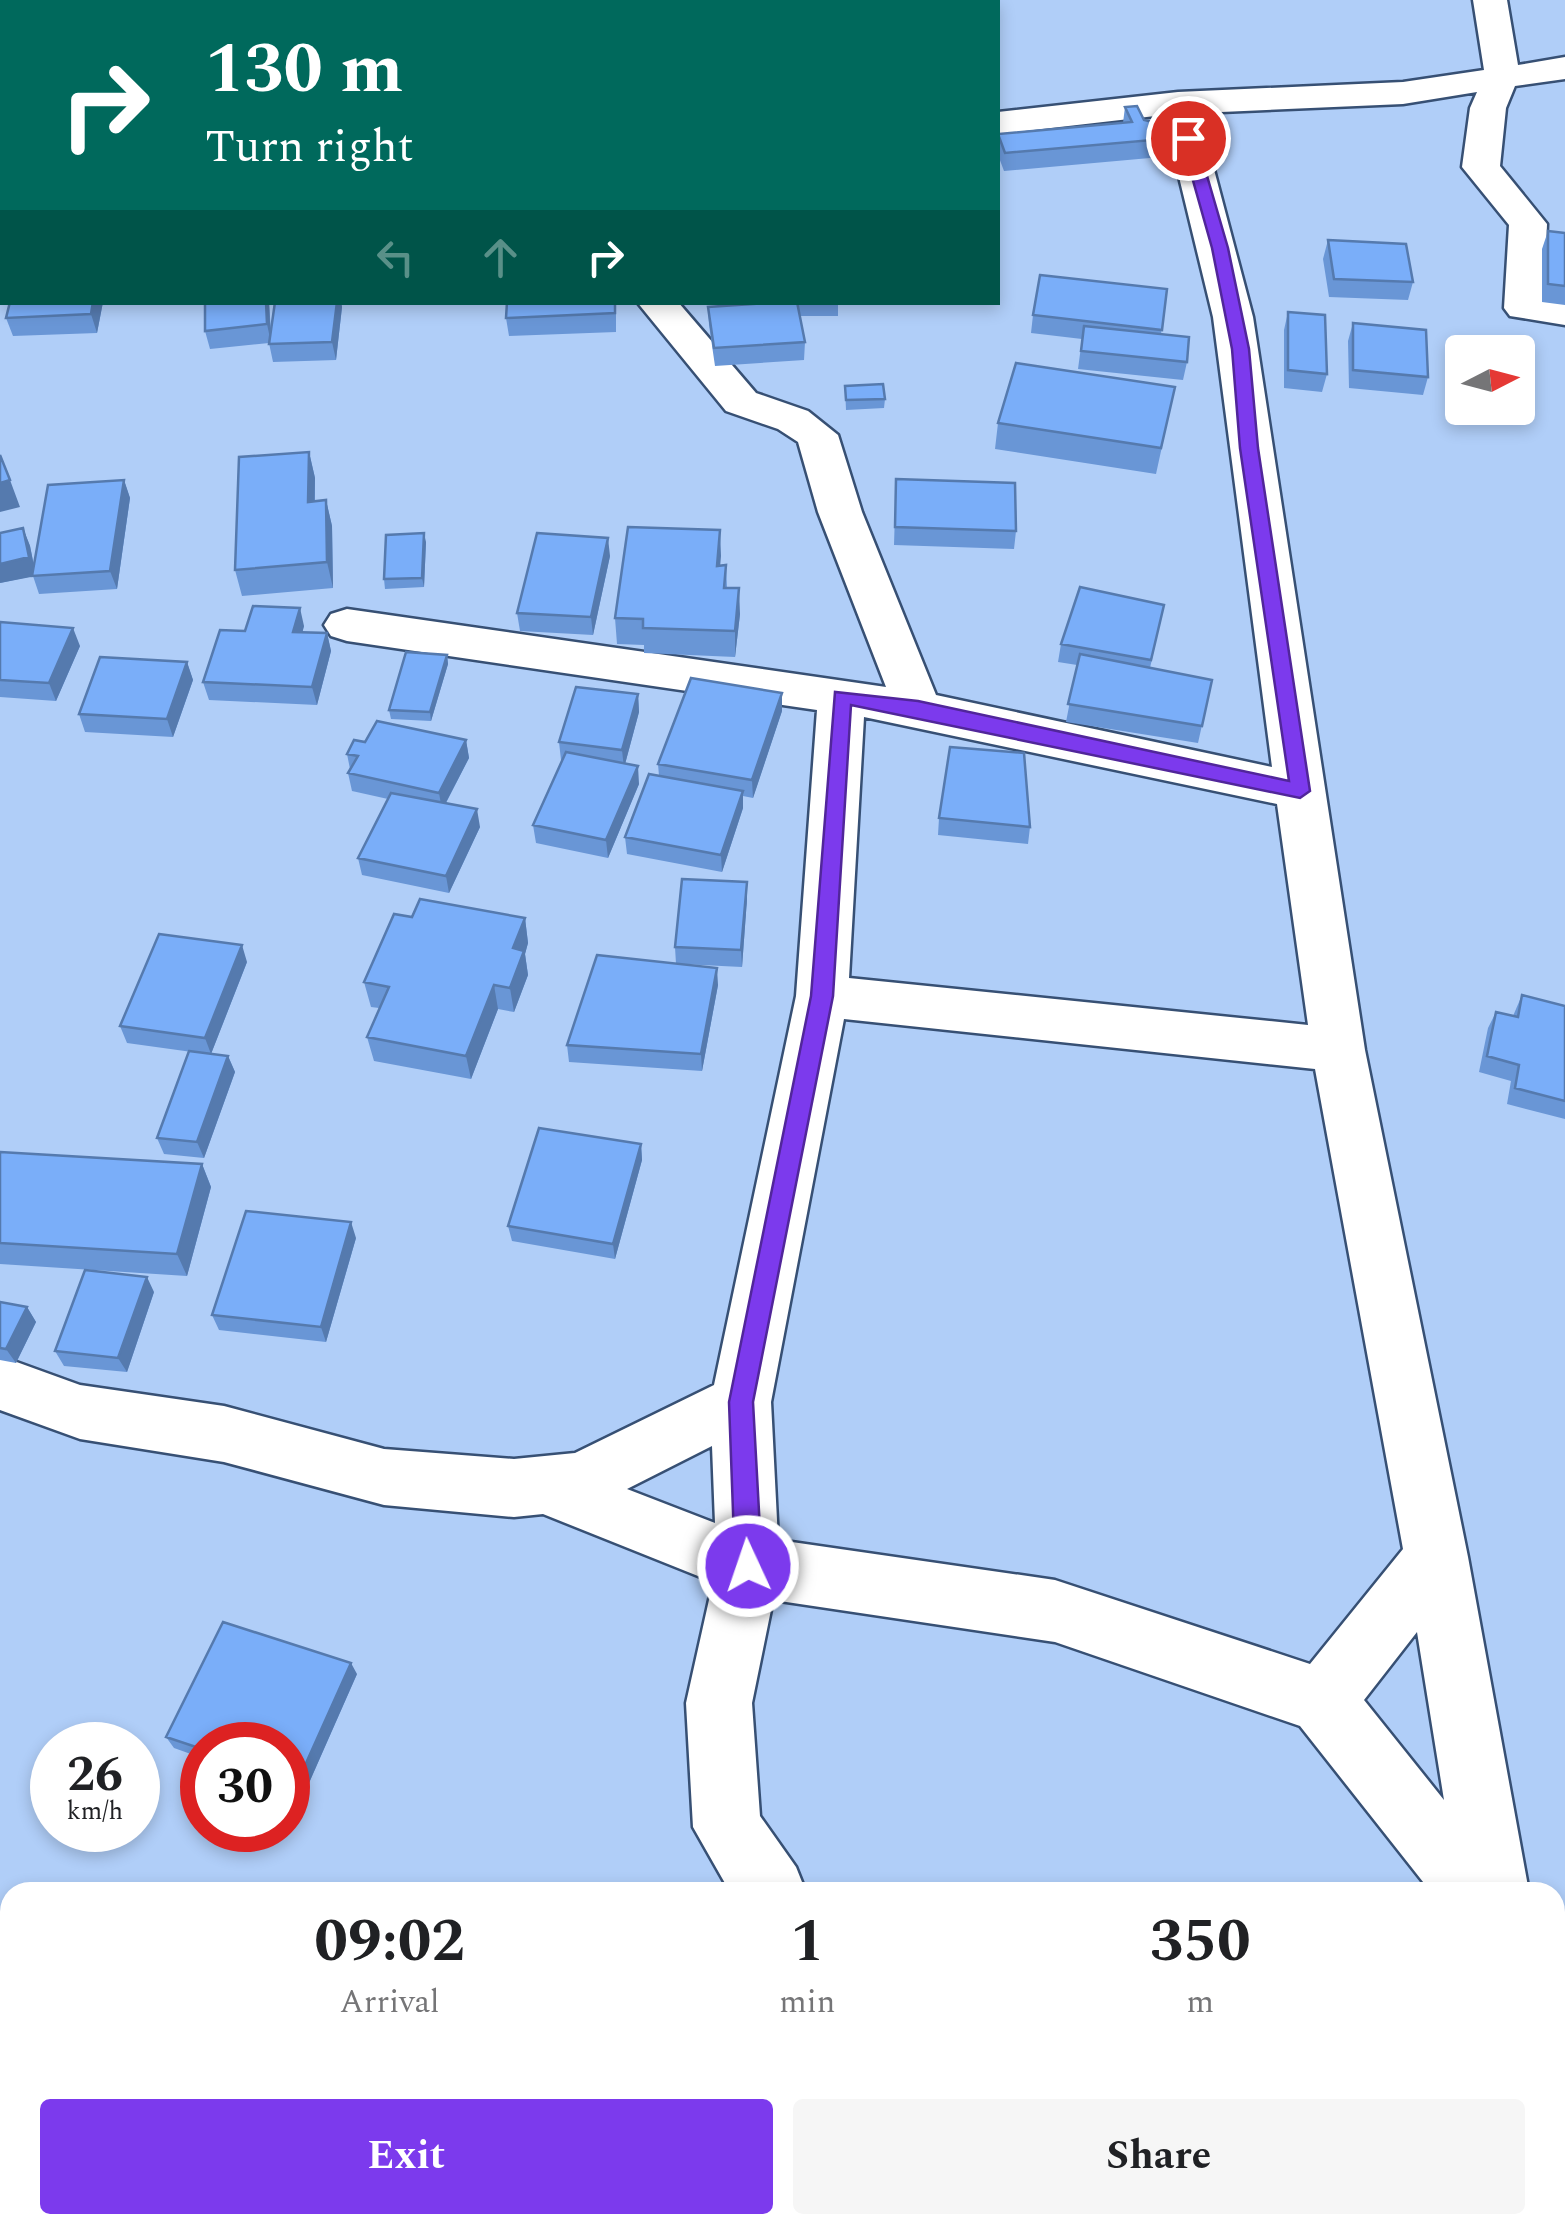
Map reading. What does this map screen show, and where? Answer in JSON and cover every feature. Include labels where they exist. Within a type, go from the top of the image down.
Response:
[{"type":"street","points":[[1490,0],[1502,75],[1488,108],[1481,167],[1528,224],[1524,308],[1565,313]]},
{"type":"street","points":[[1000,123],[1178,104],[1403,93],[1565,68]]},
{"type":"street","points":[[1178,104],[1220,248],[1241,349],[1249,448],[1338,1050],[1436,1557],[1492,1882]]},
{"type":"street","points":[[659,305],[741,402],[794,420],[817,435],[840,512],[918,708]]},
{"type":"street","points":[[346,625],[918,708],[1300,791]]},
{"type":"street","points":[[765,1882],[728,1827],[719,1703],[748,1566],[741,1402],[822,996],[842,696]]},
{"type":"street","points":[[822,996],[1338,1050]]},
{"type":"street","points":[[0,1383],[80,1412],[224,1434],[384,1476],[514,1488],[581,1482],[741,1402]]},
{"type":"street","points":[[544,1485],[748,1566],[1054,1611],[1322,1700],[1466,1882]]},
{"type":"street","points":[[1322,1700],[1436,1557]]},
{"type":"building","points":[[1137,106],[1144,120],[1157,123],[1164,139],[1005,153],[1000,139],[1000,134],[1132,122],[1125,107]]},
{"type":"building","points":[[1548,231],[1565,233],[1565,286],[1548,284]]},
{"type":"building","points":[[1328,240],[1406,244],[1413,282],[1334,279]]},
{"type":"building","points":[[1040,275],[1167,289],[1162,330],[1033,315]]},
{"type":"building","points":[[9,305],[92,305],[91,314],[6,318]]},
{"type":"building","points":[[205,305],[266,305],[267,324],[205,331]]},
{"type":"building","points":[[275,305],[337,305],[332,342],[269,344]]},
{"type":"building","points":[[507,305],[615,305],[615,313],[506,318]]},
{"type":"building","points":[[798,305],[805,342],[714,348],[708,307]]},
{"type":"building","points":[[1288,312],[1325,315],[1327,374],[1288,370]]},
{"type":"building","points":[[1353,323],[1426,330],[1428,377],[1353,370]]},
{"type":"building","points":[[1084,326],[1189,337],[1187,362],[1081,351]]},
{"type":"building","points":[[1016,363],[1175,387],[1161,448],[998,423]]},
{"type":"building","points":[[883,384],[885,399],[846,400],[845,386]]},
{"type":"building","points":[[309,452],[308,502],[326,500],[327,562],[235,570],[239,457]]},
{"type":"building","points":[[0,455],[10,480],[0,483]]},
{"type":"building","points":[[896,479],[1015,483],[1016,531],[895,527]]},
{"type":"building","points":[[124,480],[110,571],[32,576],[48,485]]},
{"type":"building","points":[[628,527],[720,530],[717,566],[726,565],[724,588],[739,588],[735,631],[643,628],[643,619],[615,618]]},
{"type":"building","points":[[23,528],[29,557],[0,564],[0,533]]},
{"type":"building","points":[[424,533],[422,578],[384,579],[386,535]]},
{"type":"building","points":[[537,533],[608,538],[591,617],[517,613]]},
{"type":"building","points":[[1080,587],[1164,605],[1151,660],[1061,644]]},
{"type":"building","points":[[253,606],[300,608],[293,632],[327,633],[312,687],[203,682],[220,630],[245,631]]},
{"type":"building","points":[[0,622],[73,628],[49,683],[0,680]]},
{"type":"building","points":[[406,652],[447,655],[430,712],[389,710]]},
{"type":"building","points":[[1080,654],[1212,680],[1202,726],[1068,704]]},
{"type":"building","points":[[100,657],[187,662],[167,719],[79,714]]},
{"type":"building","points":[[691,678],[782,693],[752,780],[658,764]]},
{"type":"building","points":[[576,687],[638,694],[622,750],[559,742]]},
{"type":"building","points":[[377,721],[466,740],[439,793],[348,773],[358,756],[347,754],[354,740],[365,742]]},
{"type":"building","points":[[950,747],[1024,753],[1030,827],[939,818]]},
{"type":"building","points":[[566,752],[638,766],[606,840],[533,825]]},
{"type":"building","points":[[649,774],[743,791],[721,855],[625,837]]},
{"type":"building","points":[[391,793],[477,809],[446,876],[358,858]]},
{"type":"building","points":[[682,879],[747,882],[741,950],[675,947]]},
{"type":"building","points":[[420,899],[525,918],[513,948],[524,951],[510,988],[494,985],[466,1056],[367,1037],[389,987],[364,982],[394,914],[412,917]]},
{"type":"building","points":[[159,934],[242,945],[205,1038],[120,1026]]},
{"type":"building","points":[[597,955],[717,968],[701,1054],[567,1045]]},
{"type":"building","points":[[1522,995],[1565,1006],[1565,1101],[1515,1088],[1519,1065],[1487,1056],[1496,1012],[1518,1017]]},
{"type":"building","points":[[189,1051],[228,1056],[197,1142],[157,1138]]},
{"type":"building","points":[[539,1128],[641,1144],[613,1244],[508,1226]]},
{"type":"building","points":[[0,1152],[202,1164],[177,1254],[0,1243]]},
{"type":"building","points":[[246,1211],[351,1222],[321,1327],[212,1315]]},
{"type":"building","points":[[85,1270],[147,1277],[118,1358],[55,1351]]},
{"type":"building","points":[[0,1302],[27,1307],[6,1349],[0,1348]]},
{"type":"building","points":[[223,1622],[351,1663],[310,1754],[310,1722],[180,1722],[180,1742],[166,1737]]},
{"type":"route","points":[[748,1566],[741,1402],[822,996],[842,696],[918,708],[1300,791],[1249,448],[1241,349],[1220,248],[1188,138]]}]
